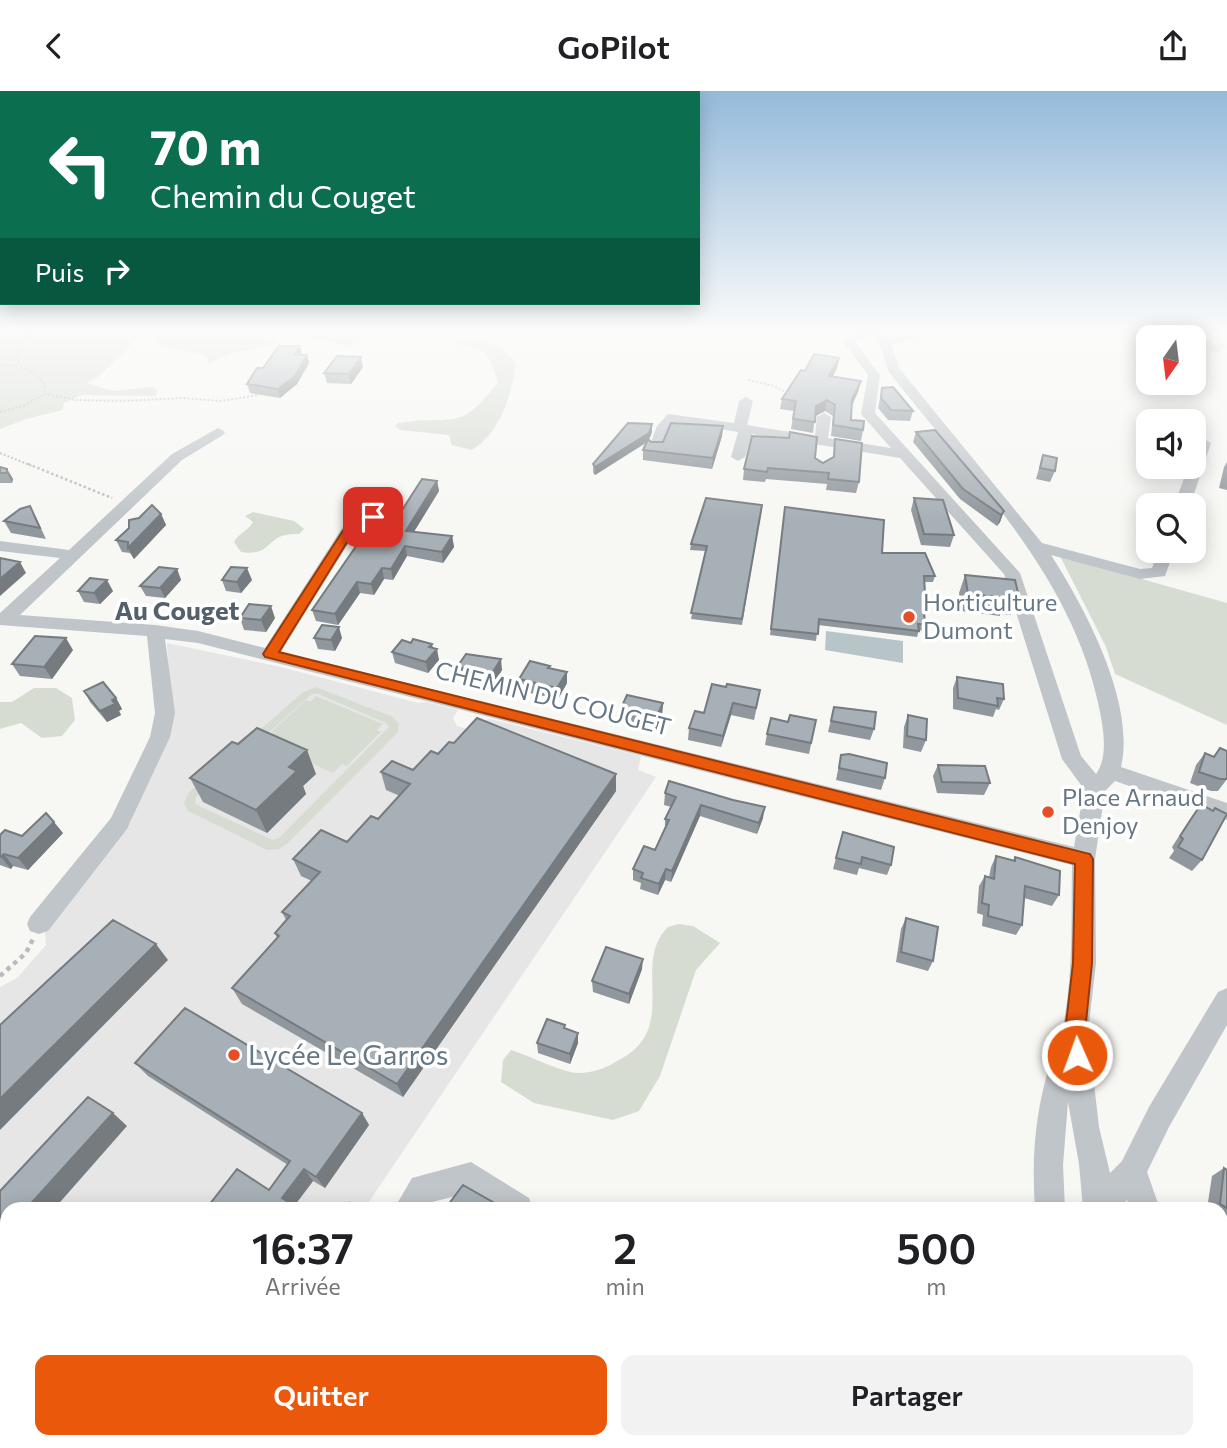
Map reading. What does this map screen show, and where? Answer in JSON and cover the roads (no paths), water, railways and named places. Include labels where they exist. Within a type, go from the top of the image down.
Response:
[{"type":"street","points":[[871,393],[868,414],[902,454],[1002,558],[1012,573],[1072,759],[1103,780],[1224,807]]},
{"type":"street","points":[[912,393],[1045,559],[1082,628],[1107,695],[1114,747],[1084,859],[1083,963],[1075,1032],[1085,1127],[1094,1164],[1097,1202]]},
{"type":"street","points":[[738,457],[746,401]]},
{"type":"street","points":[[656,447],[664,426],[673,417],[743,428],[823,446],[902,454]]},
{"type":"street","points":[[823,446],[824,417]]},
{"type":"street","name":"CHEMIN DU COUGET","points":[[3,619],[177,457],[218,432]]},
{"type":"street","points":[[270,654],[350,528],[373,517]]},
{"type":"street","points":[[0,546],[74,555]]},
{"type":"street","points":[[1035,546],[1140,574],[1158,572],[1161,563]]},
{"type":"street","name":"CHEMIN DU COUGET","points":[[3,619],[198,637],[1084,859]]},
{"type":"street","points":[[39,924],[119,823],[160,737],[165,713],[155,631]]},
{"type":"street","points":[[1104,1202],[1132,1171],[1159,1117],[1227,1000]]},
{"type":"street","points":[[1050,1202],[1049,1125],[1059,1072],[1075,1032]]},
{"type":"street","points":[[1132,1171],[1143,1202]]},
{"type":"street","points":[[414,1202],[424,1189],[471,1177],[508,1202]]},
{"type":"place","name":"Horticulture Dumont","points":[[909,617]]},
{"type":"place","name":"Place Arnaud Denjoy","points":[[1048,812]]},
{"type":"place","name":"Lycée Le Garros","points":[[234,1055]]},
{"type":"district","name":"Au Couget","points":[[177,611]]}]
